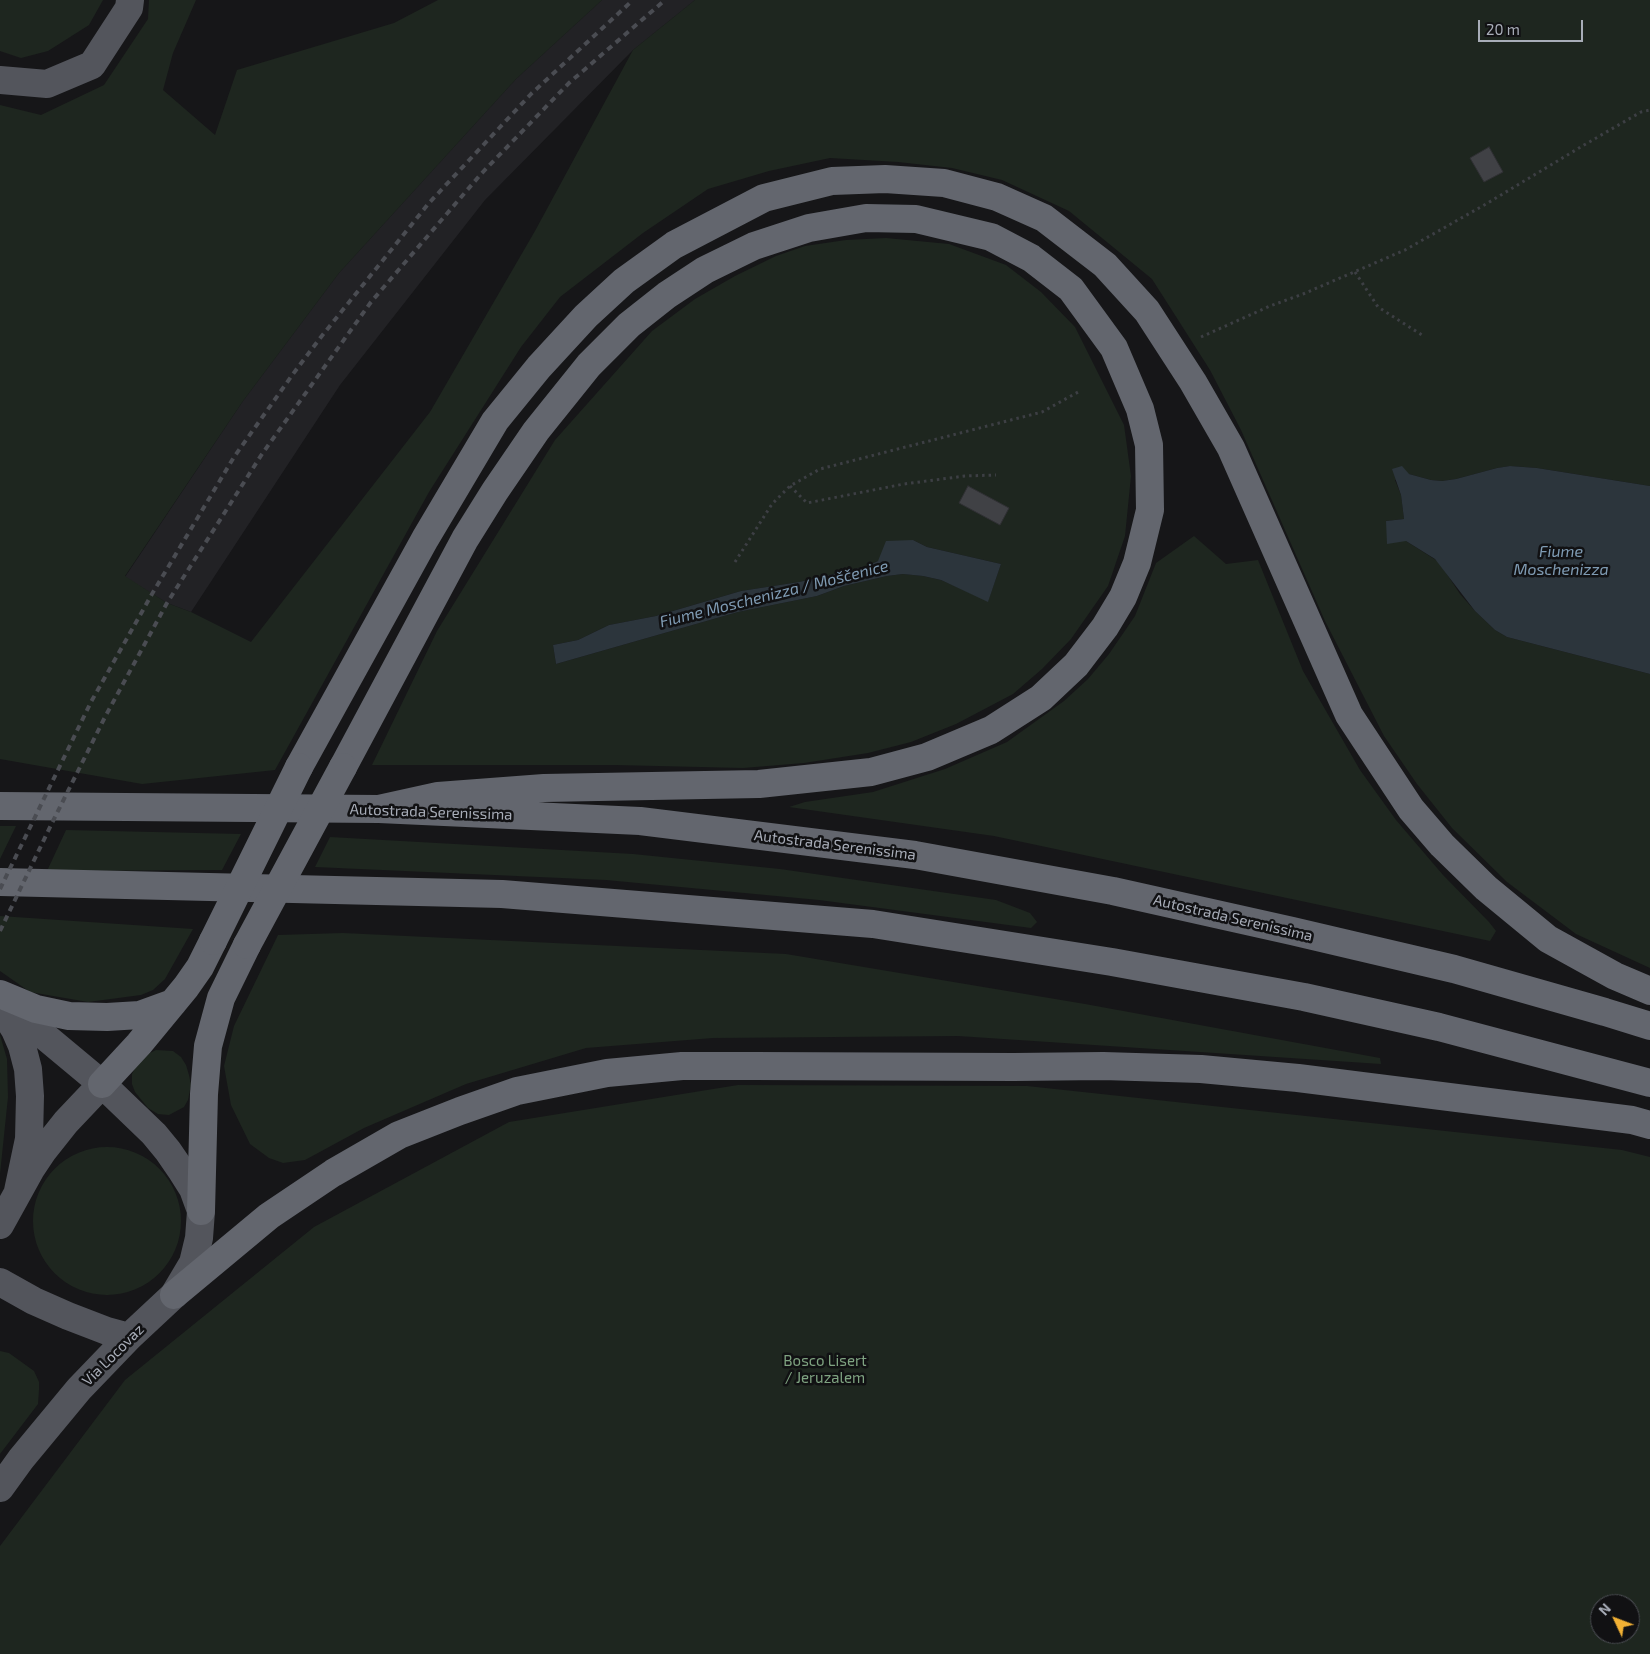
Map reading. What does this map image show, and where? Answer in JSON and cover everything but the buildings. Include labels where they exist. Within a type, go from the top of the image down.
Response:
[{"type":"highway","points":[[102,1084],[174,1004],[200,967],[300,767],[425,539],[495,421],[538,367],[586,316],[624,281],[674,245],[764,198],[832,181],[885,179],[944,183],[997,197],[1044,218],[1105,265],[1148,311],[1193,382],[1231,448],[1349,715],[1411,809],[1442,845],[1474,876],[1548,939],[1615,976],[1650,991]]},
{"type":"highway","points":[[201,1211],[204,1094],[208,1046],[221,998],[465,539],[495,490],[536,431],[589,365],[629,325],[667,295],[705,270],[754,246],[809,228],[866,218],[916,219],[991,237],[1031,258],[1072,289],[1114,348],[1140,409],[1149,445],[1150,510],[1137,563],[1124,597],[1076,666],[1041,698],[991,730],[927,758],[871,772],[759,784],[544,788],[438,796],[379,809]]},
{"type":"highway","name":"Autostrada Serenissima","points":[[0,806],[379,809],[640,821],[915,855],[1113,891],[1292,931],[1454,969],[1650,1026]]},
{"type":"highway","points":[[0,882],[502,894],[873,924],[1112,962],[1304,997],[1439,1027],[1650,1083]]},
{"type":"highway","points":[[0,994],[36,1009],[69,1016],[107,1017],[140,1015],[174,1004]]},
{"type":"highway","points":[[174,1295],[269,1216],[333,1173],[399,1135],[517,1091],[607,1073],[682,1066],[1103,1066],[1201,1070],[1318,1081],[1632,1120],[1650,1125]]},
{"type":"main road","points":[[0,80],[47,84],[92,65],[129,8],[130,0]]},
{"type":"main road","points":[[0,999],[102,1084],[154,1134],[168,1151],[192,1189],[201,1211]]},
{"type":"main road","points":[[0,1005],[22,1046],[28,1069],[30,1096],[29,1138],[18,1191]]},
{"type":"main road","points":[[0,1225],[18,1191],[43,1151],[66,1122],[102,1084]]},
{"type":"main road","name":"Via Locovaz","points":[[0,1488],[21,1459],[80,1389],[129,1337],[174,1295],[193,1263],[199,1238],[201,1211]]},
{"type":"main road","points":[[0,1282],[34,1301],[68,1316],[106,1332],[129,1337]]},
{"type":"path","points":[[1200,337],[1405,250],[1486,204],[1584,144],[1641,112],[1650,110]]},
{"type":"path","points":[[1355,272],[1378,307],[1422,335]]},
{"type":"path","points":[[735,562],[772,504],[790,486],[820,469],[1042,412],[1080,391]]},
{"type":"path","points":[[790,486],[808,503],[904,484],[965,476],[996,475]]},
{"type":"shaded area","points":[[602,0],[695,0],[633,50],[485,200],[340,385],[191,612],[167,603],[125,577],[243,401],[339,273],[516,79]]},
{"type":"green space","points":[[0,0],[103,0],[89,25],[48,51],[21,58],[0,51]]},
{"type":"green space","points":[[149,0],[196,0],[173,53],[163,90],[215,135],[237,70],[394,23],[438,0],[602,0],[516,79],[339,273],[243,401],[125,576],[167,603],[191,612],[251,642],[430,412],[535,231],[633,50],[695,0],[1650,0],[1650,486],[1537,468],[1510,466],[1442,481],[1409,474],[1395,480],[1401,495],[1404,519],[1386,521],[1406,541],[1439,562],[1460,594],[1475,611],[1495,630],[1507,637],[1650,674],[1650,968],[1576,934],[1507,882],[1452,828],[1417,784],[1384,736],[1325,621],[1241,430],[1210,370],[1152,279],[1069,211],[1002,180],[952,168],[898,162],[830,158],[769,171],[708,189],[643,233],[560,297],[521,347],[429,492],[275,770],[142,784],[0,759],[0,105],[41,115],[104,85],[148,19]]},
{"type":"green space","points":[[886,238],[949,244],[1006,265],[1041,292],[1075,327],[1124,425],[1131,476],[1125,536],[1108,586],[1071,639],[1042,669],[1013,694],[956,724],[911,742],[868,753],[804,763],[743,768],[615,765],[372,765],[437,631],[555,440],[652,331],[695,299],[735,276],[776,256],[805,246],[846,240]],"holes":[[[913,540],[927,547],[1001,564],[988,601],[941,580],[903,574],[887,576],[844,586],[817,596],[738,612],[556,664],[553,645],[578,640],[609,625],[656,616],[741,591],[799,582],[867,566]]]},
{"type":"green space","points":[[1194,536],[1226,564],[1258,560],[1303,671],[1360,770],[1396,820],[1443,875],[1496,931],[1490,941],[994,836],[789,807],[805,802],[873,792],[945,769],[1007,742],[1064,701],[1088,679],[1109,654],[1135,616],[1156,563]]},
{"type":"green space","points":[[0,826],[16,826],[0,859]]},
{"type":"green space","points":[[66,830],[241,834],[222,870],[47,871]]},
{"type":"green space","points":[[330,837],[633,854],[780,869],[996,900],[1030,913],[1037,922],[1031,928],[819,900],[606,880],[315,867]]},
{"type":"green space","points":[[0,916],[193,929],[165,979],[153,990],[141,995],[88,1002],[30,992],[0,971]]},
{"type":"green space","points":[[343,933],[786,954],[1085,1004],[1380,1058],[1381,1064],[958,1036],[713,1038],[586,1048],[466,1084],[364,1128],[305,1160],[283,1163],[269,1158],[250,1144],[231,1105],[224,1066],[234,1026],[278,935]]},
{"type":"green space","points":[[0,1035],[7,1059],[8,1097],[0,1174]]},
{"type":"green space","points":[[156,1050],[173,1051],[181,1057],[186,1065],[191,1085],[188,1100],[184,1107],[169,1115],[158,1114],[148,1108],[135,1092],[132,1084],[132,1074],[137,1064],[146,1055]]},
{"type":"green space","name":"Bosco Lisert / Jeruzalem","points":[[738,1085],[1027,1086],[1622,1150],[1650,1157],[1650,1654],[0,1654],[0,1546],[125,1380],[314,1227],[509,1122]]},
{"type":"green space","points":[[107,1147],[135,1152],[160,1168],[176,1193],[181,1221],[176,1249],[160,1274],[135,1290],[107,1295],[79,1290],[54,1274],[38,1249],[33,1221],[38,1193],[54,1168],[79,1152]]},
{"type":"green space","points":[[0,1351],[9,1353],[34,1371],[39,1382],[39,1390],[38,1404],[0,1454]]},
{"type":"water","name":"Fiume Moschenizza","points":[[1402,466],[1409,474],[1442,481],[1510,466],[1537,468],[1650,486],[1650,674],[1507,637],[1495,630],[1475,611],[1435,559],[1406,541],[1387,544],[1386,521],[1404,519],[1401,495],[1392,469]]},
{"type":"water","name":"Fiume Moschenizza / Moščenice","points":[[913,540],[927,547],[1001,564],[988,602],[941,580],[903,574],[887,576],[844,586],[817,596],[738,612],[556,664],[553,645],[578,640],[609,625],[656,616],[741,591],[799,582],[867,566],[878,561],[886,541]]},
{"type":"railway","points":[[0,889],[91,702],[152,594],[234,457],[293,374],[429,203],[531,94],[633,0]]},
{"type":"railway","points":[[0,931],[105,717],[167,603],[262,454],[371,302],[481,174],[569,83],[665,0]]}]
